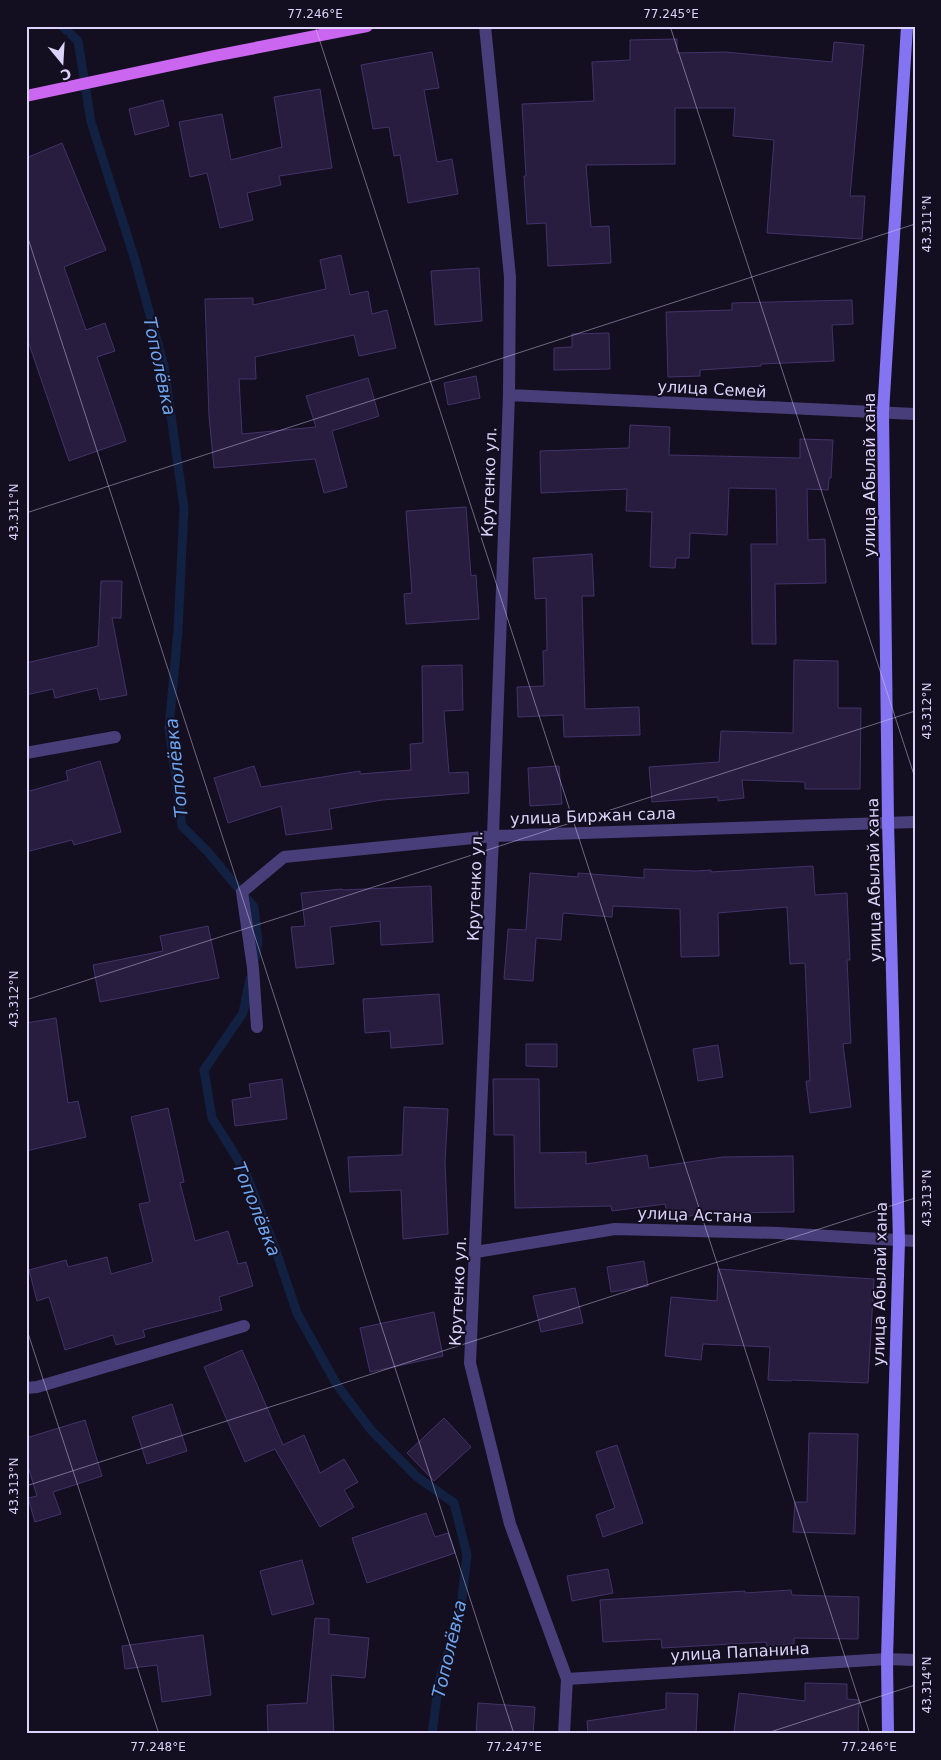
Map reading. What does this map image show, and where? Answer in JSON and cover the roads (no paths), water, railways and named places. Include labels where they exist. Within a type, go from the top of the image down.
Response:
[{"type":"main road","points":[[26,96],[367,26]]},
{"type":"street","name":"Крутенко ул.","points":[[485,26],[510,277],[509,395],[493,836],[470,1363],[510,1524],[567,1679],[564,1734]]},
{"type":"street","name":"улица Абылай хана","points":[[888,1734],[888,1659],[899,1241],[888,822],[883,413],[907,26]]},
{"type":"street","name":"улица Семей","points":[[509,395],[915,414]]},
{"type":"street","points":[[26,753],[115,737]]},
{"type":"street","name":"улица Биржан сала","points":[[257,1027],[253,968],[242,892],[284,857],[493,836],[915,822]]},
{"type":"street","name":"улица Астана","points":[[476,1252],[615,1229],[778,1233],[915,1242]]},
{"type":"street","points":[[26,1388],[37,1388],[244,1326]]},
{"type":"street","name":"улица Папанина","points":[[567,1679],[888,1659],[915,1660]]},
{"type":"waterway","name":"Тополёвка","points":[[62,26],[78,41],[91,122],[135,260],[164,366],[184,508],[178,630],[169,728],[182,826],[208,852],[254,907],[258,942],[255,959]]},
{"type":"waterway","name":"Тополёвка","points":[[250,979],[243,1013],[204,1070],[212,1118],[245,1171],[275,1248],[297,1313],[337,1385],[371,1430],[416,1476],[454,1503],[467,1555],[460,1616],[439,1681],[432,1734]]}]
